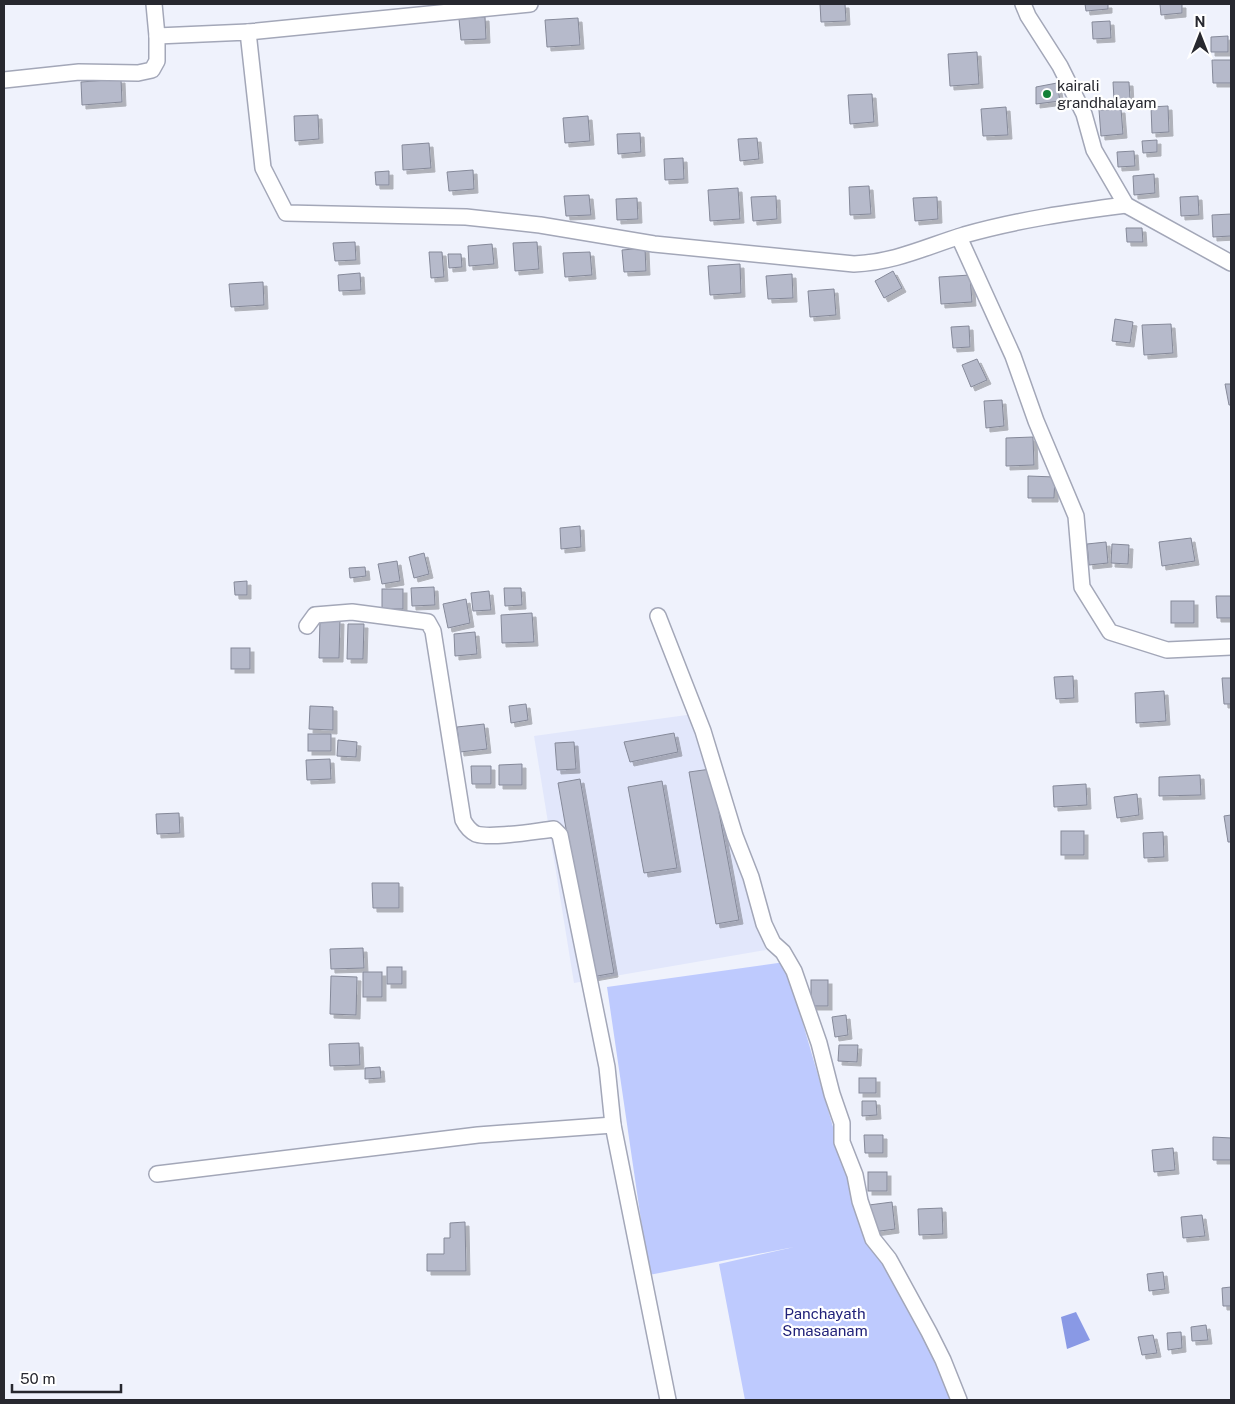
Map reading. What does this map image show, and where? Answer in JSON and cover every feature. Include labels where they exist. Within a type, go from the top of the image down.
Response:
[{"type":"street","points":[[4,80],[79,72],[138,73],[152,70],[157,61],[154,4]]},
{"type":"street","points":[[157,36],[248,32],[530,4]]},
{"type":"street","points":[[1023,4],[1028,16],[1064,74],[1084,114],[1094,150],[1126,206],[1231,263]]},
{"type":"street","points":[[248,32],[263,168],[286,213],[466,217],[540,224],[654,244],[854,264],[879,263],[910,255],[959,237],[1051,214],[1126,206]]},
{"type":"street","points":[[959,237],[1013,356],[1036,421],[1076,516],[1082,586],[1110,632],[1167,650],[1231,647]]},
{"type":"street","points":[[307,626],[315,616],[352,612],[428,622],[433,631],[463,820],[467,828],[476,834],[489,835],[554,829],[560,836],[607,1067],[613,1125],[668,1400]]},
{"type":"street","points":[[658,616],[703,732],[735,836],[751,877],[764,924],[773,943],[783,952],[794,972],[819,1043],[832,1094],[842,1123],[842,1142],[855,1174],[860,1201],[873,1239],[889,1260],[929,1332],[943,1360],[959,1400]]},
{"type":"street","points":[[157,1174],[478,1135],[613,1125]]},
{"type":"shaded area","points":[[694,714],[766,950],[574,983],[534,736]]},
{"type":"shaded area","points":[[1076,1312],[1090,1340],[1067,1349],[1061,1317]]},
{"type":"green space","name":"Panchayath Smasaanam","points":[[785,962],[864,1233],[938,1353],[953,1400],[745,1400],[719,1264],[794,1247],[649,1275],[607,987]]},
{"type":"building","points":[[820,4],[845,4],[846,21],[821,22]]},
{"type":"building","points":[[1085,4],[1108,4],[1108,9],[1086,11]]},
{"type":"building","points":[[1160,4],[1182,4],[1182,13],[1161,15]]},
{"type":"building","points":[[485,17],[486,39],[461,40],[459,19]]},
{"type":"building","points":[[578,18],[580,45],[547,47],[545,20]]},
{"type":"building","points":[[1110,21],[1111,38],[1093,39],[1092,22]]},
{"type":"building","points":[[1228,36],[1228,52],[1211,52],[1211,37]]},
{"type":"building","points":[[977,52],[979,84],[950,86],[948,54]]},
{"type":"building","points":[[1212,60],[1231,60],[1231,83],[1213,83]]},
{"type":"building","points":[[121,79],[122,102],[82,105],[81,82]]},
{"type":"building","points":[[1113,82],[1129,82],[1130,99],[1114,100]]},
{"type":"building","name":"kairali grandhalayam","points":[[1057,83],[1060,101],[1036,104],[1036,87]]},
{"type":"building","points":[[872,94],[874,122],[850,124],[848,95]]},
{"type":"building","points":[[1168,106],[1169,132],[1152,133],[1151,107]]},
{"type":"building","points":[[1006,107],[1008,135],[983,136],[981,109]]},
{"type":"building","points":[[1121,109],[1123,134],[1101,136],[1099,110]]},
{"type":"building","points":[[318,115],[319,139],[295,141],[294,116]]},
{"type":"building","points":[[588,116],[590,141],[565,143],[563,118]]},
{"type":"building","points":[[640,133],[641,152],[618,154],[617,134]]},
{"type":"building","points":[[757,138],[759,159],[740,161],[738,139]]},
{"type":"building","points":[[1157,140],[1157,152],[1143,153],[1142,141]]},
{"type":"building","points":[[429,143],[431,168],[403,170],[402,145]]},
{"type":"building","points":[[1134,151],[1135,166],[1118,167],[1117,152]]},
{"type":"building","points":[[683,158],[684,179],[665,180],[664,159]]},
{"type":"building","points":[[473,170],[474,189],[449,191],[447,172]]},
{"type":"building","points":[[389,171],[389,185],[376,185],[375,172]]},
{"type":"building","points":[[1154,174],[1155,193],[1134,195],[1133,176]]},
{"type":"building","points":[[869,186],[871,214],[850,215],[849,187]]},
{"type":"building","points":[[738,188],[740,219],[710,221],[708,190]]},
{"type":"building","points":[[589,195],[591,215],[566,216],[564,196]]},
{"type":"building","points":[[776,196],[777,219],[753,221],[751,197]]},
{"type":"building","points":[[1198,196],[1199,215],[1181,216],[1180,197]]},
{"type":"building","points":[[937,197],[938,219],[915,221],[913,198]]},
{"type":"building","points":[[637,198],[638,219],[617,220],[616,199]]},
{"type":"building","points":[[1231,214],[1231,236],[1213,237],[1212,215]]},
{"type":"building","points":[[1126,228],[1142,228],[1143,242],[1127,242]]},
{"type":"building","points":[[355,242],[356,260],[335,261],[333,243]]},
{"type":"building","points":[[537,242],[539,269],[515,271],[513,243]]},
{"type":"building","points":[[492,244],[494,264],[469,266],[468,246]]},
{"type":"building","points":[[645,248],[646,271],[624,272],[622,250]]},
{"type":"building","points":[[429,252],[442,252],[444,277],[431,278]]},
{"type":"building","points":[[590,252],[592,275],[565,277],[563,253]]},
{"type":"building","points":[[448,254],[461,254],[462,267],[449,268]]},
{"type":"building","points":[[740,264],[741,293],[710,295],[708,266]]},
{"type":"building","points":[[893,271],[902,288],[884,298],[875,281]]},
{"type":"building","points":[[360,273],[361,290],[339,291],[338,275]]},
{"type":"building","points":[[792,274],[793,298],[768,299],[766,276]]},
{"type":"building","points":[[970,275],[972,302],[941,304],[939,277]]},
{"type":"building","points":[[263,282],[264,305],[231,307],[229,284]]},
{"type":"building","points":[[834,289],[836,315],[810,317],[808,291]]},
{"type":"building","points":[[1115,319],[1133,322],[1130,343],[1112,341]]},
{"type":"building","points":[[1171,324],[1173,353],[1144,355],[1142,325]]},
{"type":"building","points":[[969,326],[970,347],[953,348],[951,327]]},
{"type":"building","points":[[977,359],[987,380],[971,387],[962,365]]},
{"type":"building","points":[[1225,384],[1231,384],[1231,405],[1229,405]]},
{"type":"building","points":[[1002,400],[1004,426],[986,428],[984,401]]},
{"type":"building","points":[[1033,437],[1034,465],[1006,466],[1006,438]]},
{"type":"building","points":[[1028,476],[1055,477],[1054,498],[1028,498]]},
{"type":"building","points":[[580,526],[581,547],[561,549],[560,528]]},
{"type":"building","points":[[1191,538],[1195,561],[1162,566],[1159,542]]},
{"type":"building","points":[[1106,542],[1108,563],[1089,565],[1087,544]]},
{"type":"building","points":[[1112,544],[1129,545],[1128,564],[1111,563]]},
{"type":"building","points":[[424,553],[429,574],[414,578],[409,557]]},
{"type":"building","points":[[397,561],[400,581],[382,584],[378,564]]},
{"type":"building","points":[[365,567],[366,576],[350,578],[349,568]]},
{"type":"building","points":[[247,581],[247,595],[235,595],[234,582]]},
{"type":"building","points":[[434,587],[435,605],[412,606],[411,588]]},
{"type":"building","points":[[504,588],[521,588],[522,605],[505,606]]},
{"type":"building","points":[[382,589],[403,589],[403,609],[382,609]]},
{"type":"building","points":[[489,591],[491,610],[473,611],[471,593]]},
{"type":"building","points":[[1216,596],[1231,596],[1231,618],[1217,618]]},
{"type":"building","points":[[466,599],[470,623],[448,628],[443,604]]},
{"type":"building","points":[[1171,601],[1194,601],[1194,623],[1171,623]]},
{"type":"building","points":[[532,613],[534,642],[502,643],[501,615]]},
{"type":"building","points":[[320,620],[340,620],[339,658],[319,658]]},
{"type":"building","points":[[348,624],[364,624],[363,659],[347,659]]},
{"type":"building","points":[[475,632],[477,654],[455,656],[454,634]]},
{"type":"building","points":[[231,648],[250,648],[250,669],[231,669]]},
{"type":"building","points":[[1073,676],[1074,698],[1056,699],[1054,677]]},
{"type":"building","points":[[1222,678],[1231,678],[1231,704],[1224,704]]},
{"type":"building","points":[[1164,691],[1166,721],[1136,723],[1135,693]]},
{"type":"building","points":[[526,704],[528,720],[511,723],[509,706]]},
{"type":"building","points":[[310,706],[333,707],[333,730],[309,729]]},
{"type":"building","points":[[484,724],[487,749],[460,752],[457,727]]},
{"type":"building","points":[[674,733],[678,752],[630,762],[624,742]]},
{"type":"building","points":[[308,734],[331,734],[331,751],[308,751]]},
{"type":"building","points":[[338,740],[357,742],[356,757],[337,756]]},
{"type":"building","points":[[574,742],[576,769],[557,770],[555,743]]},
{"type":"building","points":[[330,759],[331,779],[307,780],[306,760]]},
{"type":"building","points":[[522,764],[522,785],[499,785],[499,765]]},
{"type":"building","points":[[471,766],[491,766],[491,784],[472,784]]},
{"type":"building","points":[[711,769],[739,920],[716,924],[689,772]]},
{"type":"building","points":[[1200,775],[1201,795],[1159,796],[1159,777]]},
{"type":"building","points":[[580,779],[614,973],[592,977],[558,783]]},
{"type":"building","points":[[662,781],[677,868],[644,873],[628,787]]},
{"type":"building","points":[[1086,784],[1087,805],[1054,807],[1053,786]]},
{"type":"building","points":[[1137,794],[1139,815],[1117,818],[1114,797]]},
{"type":"building","points":[[179,813],[180,833],[157,834],[156,814]]},
{"type":"building","points":[[1231,815],[1231,842],[1228,842],[1224,816]]},
{"type":"building","points":[[1061,831],[1084,831],[1084,855],[1061,855]]},
{"type":"building","points":[[1163,832],[1164,857],[1144,858],[1143,833]]},
{"type":"building","points":[[372,883],[399,883],[399,908],[373,908]]},
{"type":"building","points":[[363,948],[364,968],[331,969],[330,949]]},
{"type":"building","points":[[387,967],[402,967],[402,984],[387,984]]},
{"type":"building","points":[[363,972],[382,972],[382,997],[363,997]]},
{"type":"building","points":[[331,976],[357,977],[356,1015],[330,1014]]},
{"type":"building","points":[[811,980],[828,980],[828,1006],[811,1006]]},
{"type":"building","points":[[846,1015],[848,1035],[835,1037],[832,1017]]},
{"type":"building","points":[[359,1043],[360,1065],[330,1066],[329,1044]]},
{"type":"building","points":[[839,1045],[858,1045],[857,1062],[838,1061]]},
{"type":"building","points":[[380,1067],[381,1078],[365,1079],[365,1068]]},
{"type":"building","points":[[859,1078],[876,1078],[876,1093],[859,1093]]},
{"type":"building","points":[[862,1101],[876,1101],[877,1115],[862,1116]]},
{"type":"building","points":[[864,1135],[883,1135],[883,1153],[865,1153]]},
{"type":"building","points":[[1213,1137],[1231,1138],[1231,1160],[1213,1160]]},
{"type":"building","points":[[1173,1148],[1175,1170],[1154,1172],[1152,1150]]},
{"type":"building","points":[[868,1172],[887,1172],[887,1191],[868,1191]]},
{"type":"building","points":[[892,1202],[895,1229],[873,1232],[869,1205]]},
{"type":"building","points":[[942,1208],[943,1234],[919,1235],[918,1209]]},
{"type":"building","points":[[1202,1215],[1205,1236],[1183,1238],[1181,1217]]},
{"type":"building","points":[[465,1222],[466,1271],[427,1271],[427,1254],[444,1254],[444,1238],[450,1238],[450,1223]]},
{"type":"building","points":[[1163,1272],[1165,1289],[1149,1291],[1147,1274]]},
{"type":"building","points":[[1231,1287],[1231,1306],[1223,1306],[1222,1288]]},
{"type":"building","points":[[1206,1325],[1208,1340],[1192,1341],[1191,1327]]},
{"type":"building","points":[[1181,1332],[1182,1348],[1168,1350],[1167,1333]]},
{"type":"building","points":[[1153,1335],[1157,1353],[1142,1355],[1138,1337]]},
{"type":"place","name":"kairali grandhalayam","points":[[1047,94]]}]
